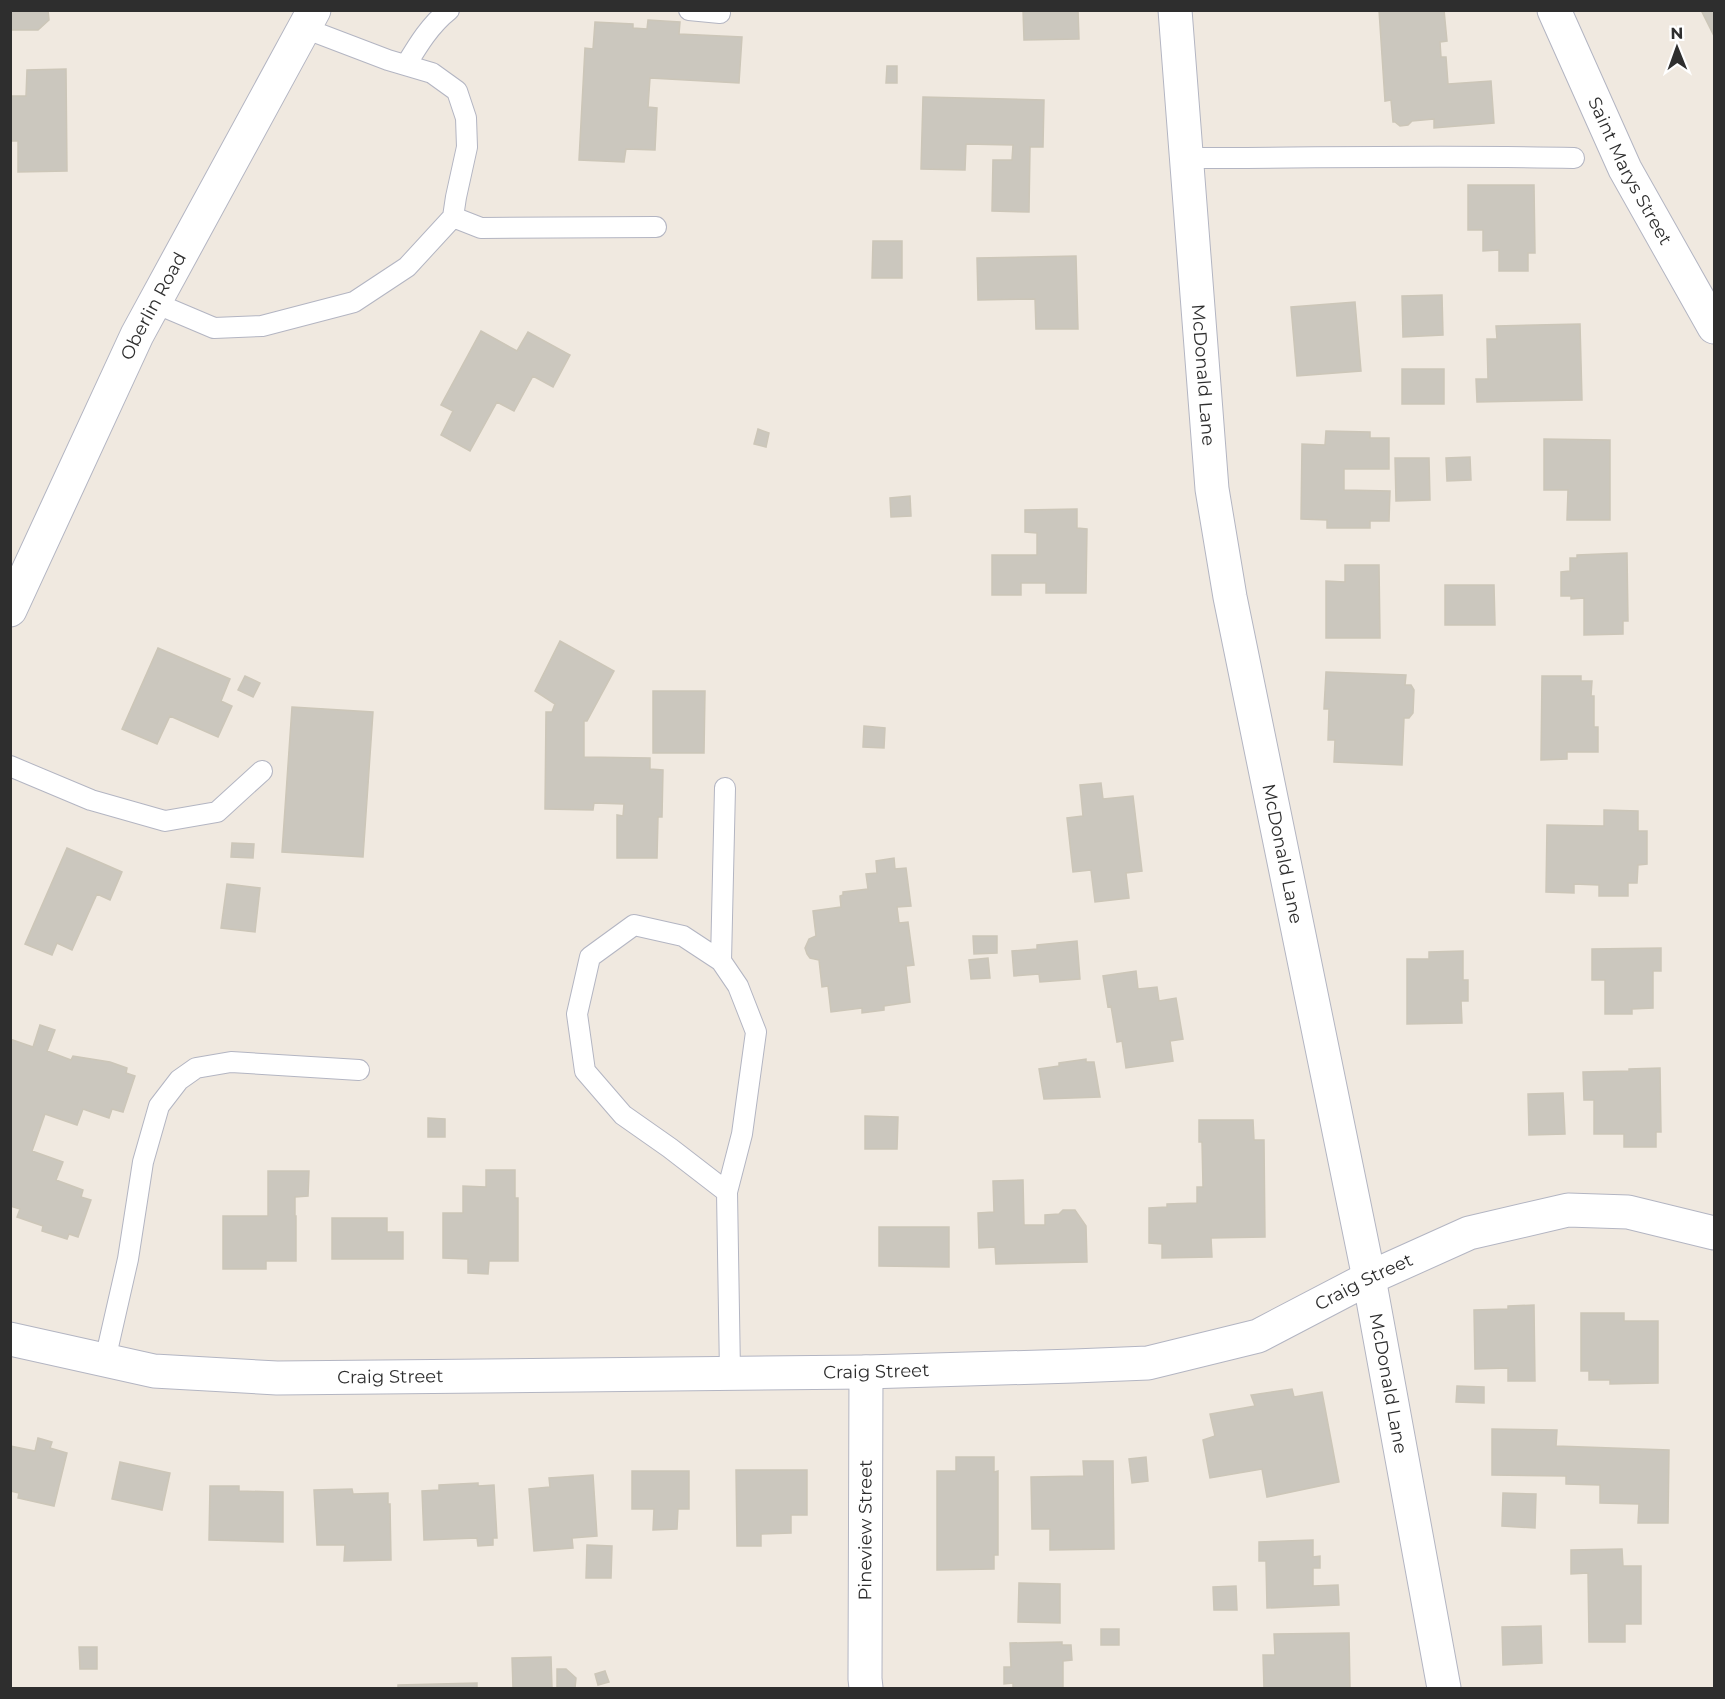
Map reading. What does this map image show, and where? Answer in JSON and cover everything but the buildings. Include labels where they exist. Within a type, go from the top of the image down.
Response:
[{"type":"street","name":"McDonald Lane","points":[[1174,10],[1212,489],[1230,597],[1370,1278],[1444,1689]]},
{"type":"street","name":"Saint Marys Street","points":[[1554,10],[1625,169],[1714,327]]},
{"type":"street","name":"Oberlin Road","points":[[10,610],[137,335],[309,19]]},
{"type":"street","name":"Craig Street","points":[[10,1339],[154,1371],[277,1378],[866,1372],[1148,1363],[1258,1336],[1370,1278],[1469,1233],[1568,1210],[1628,1212],[1714,1233]]},
{"type":"street","name":"Pineview Street","points":[[866,1372],[864,1679],[866,1689]]},
{"type":"lane","points":[[406,65],[423,38],[439,18],[449,10]]},
{"type":"lane","points":[[689,10],[720,13]]},
{"type":"lane","points":[[155,303],[214,328],[262,326],[354,302],[407,267],[453,217],[467,147],[466,118],[457,92],[432,73],[388,60],[309,19]]},
{"type":"lane","points":[[1186,158],[1395,158],[1466,155],[1574,158]]},
{"type":"lane","points":[[453,217],[481,228],[656,227]]},
{"type":"lane","points":[[10,766],[91,800],[165,821],[217,812],[262,771]]},
{"type":"lane","points":[[722,961],[725,788]]},
{"type":"lane","points":[[727,1192],[623,1115],[585,1071],[577,1014],[590,957],[634,925],[683,936],[722,961],[738,986],[756,1032],[742,1134],[727,1192],[730,1373]]},
{"type":"lane","points":[[105,1360],[128,1259],[143,1162],[159,1106],[179,1080],[196,1068],[231,1062],[359,1070]]}]
